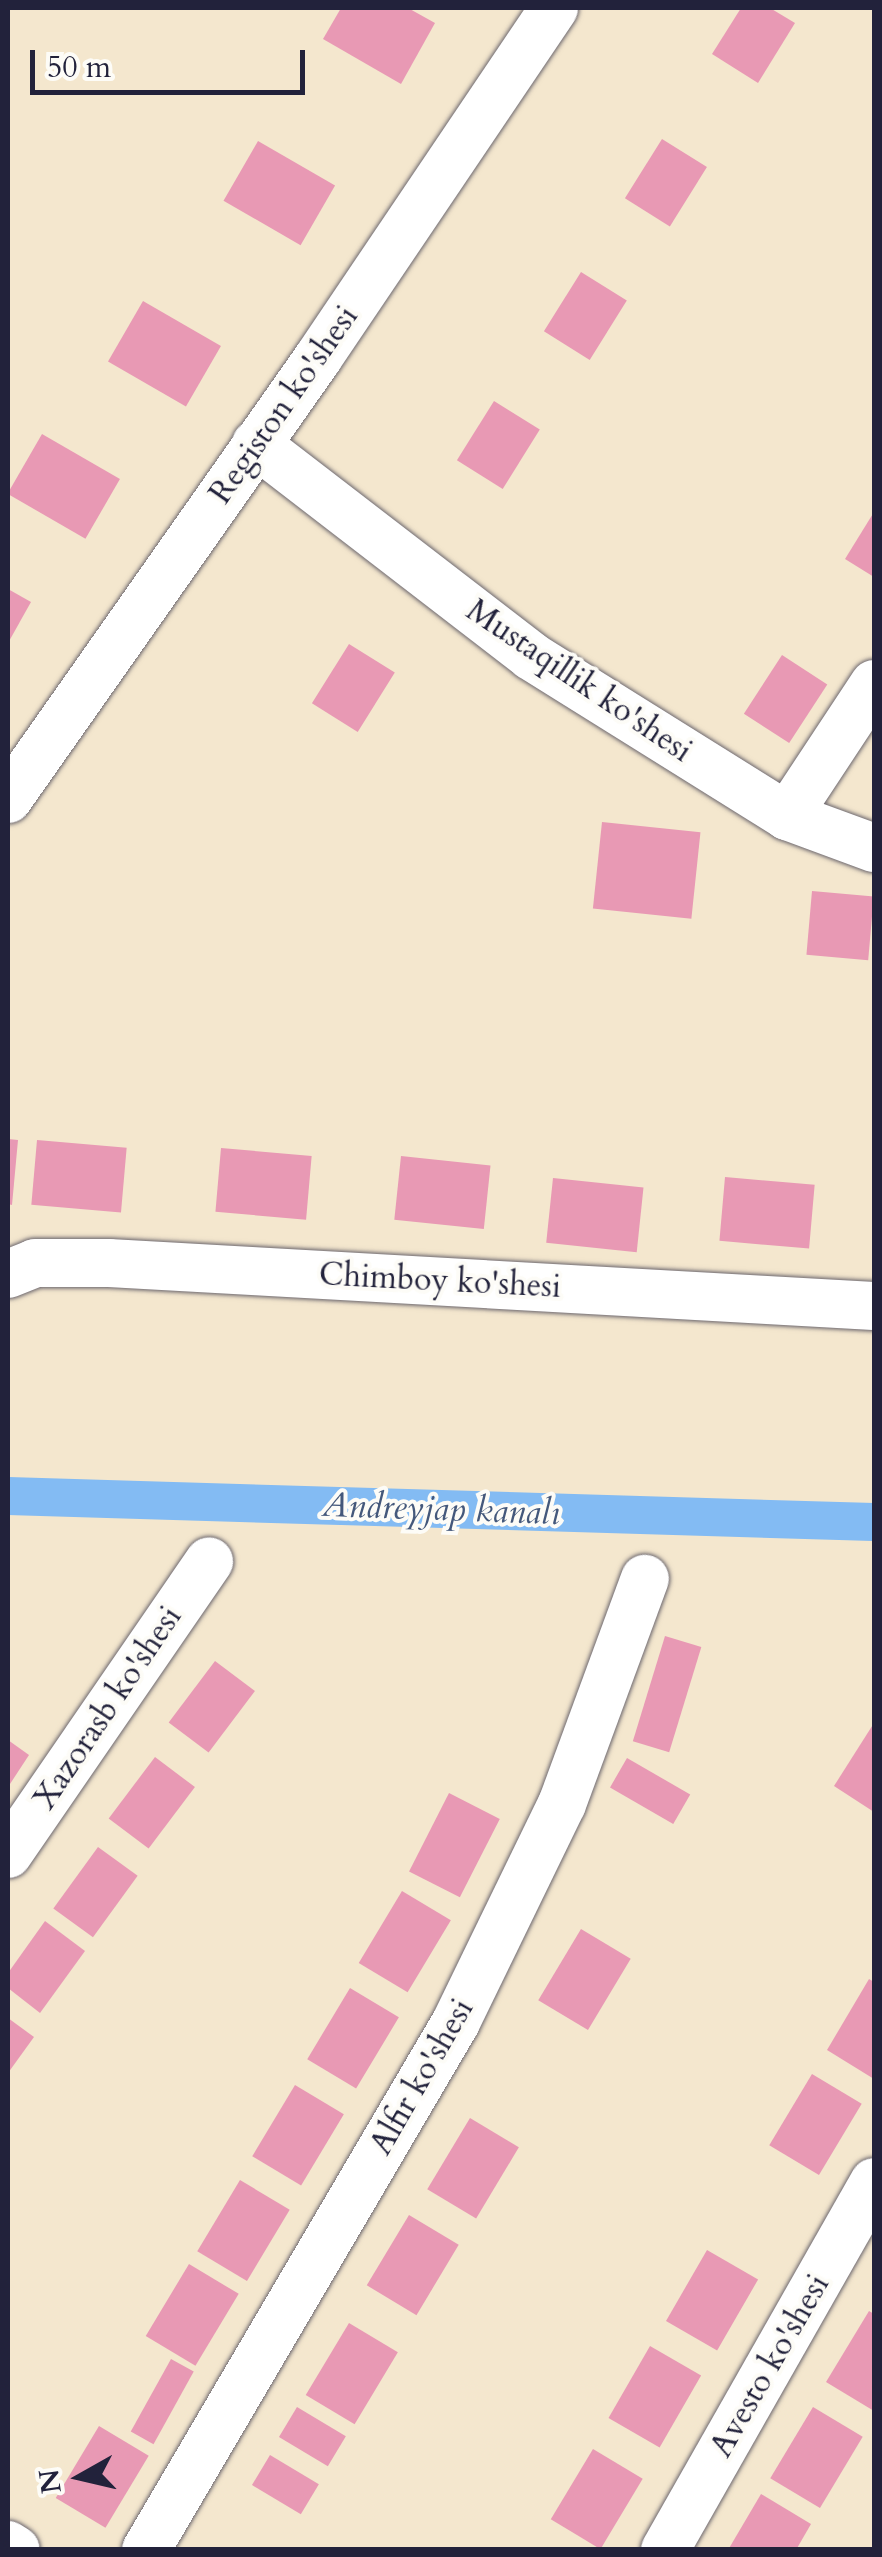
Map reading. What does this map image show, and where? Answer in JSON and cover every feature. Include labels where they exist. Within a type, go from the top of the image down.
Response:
[{"type":"street","name":"Registon ko'shesi","points":[[8,799],[554,8]]},
{"type":"street","name":"Mustaqillik ko'shesi","points":[[256,444],[530,656],[786,816],[874,848]]},
{"type":"street","points":[[786,816],[874,684]]},
{"type":"street","name":"Chimboy ko'shesi","points":[[8,1274],[35,1264],[110,1263],[874,1306]]},
{"type":"street","name":"Xazorasb ko'shesi","points":[[8,1854],[209,1561]]},
{"type":"street","name":"Alfir ko'shesi","points":[[146,2550],[456,2022],[562,1804],[646,1579]]},
{"type":"street","name":"Avesto ko'shesi","points":[[665,2550],[862,2234],[874,2182]]},
{"type":"street","points":[[8,2544],[16,2550]]},
{"type":"building","points":[[341,8],[408,8],[435,23],[401,84],[323,39]]},
{"type":"building","points":[[741,8],[770,8],[795,23],[758,83],[712,54]]},
{"type":"building","points":[[662,139],[707,167],[670,226],[625,198]]},
{"type":"building","points":[[258,141],[335,185],[301,245],[224,201]]},
{"type":"building","points":[[581,272],[627,301],[590,360],[544,331]]},
{"type":"building","points":[[143,301],[221,346],[186,407],[108,362]]},
{"type":"building","points":[[494,401],[540,430],[503,489],[457,460]]},
{"type":"building","points":[[42,434],[120,479],[85,539],[8,494]]},
{"type":"building","points":[[874,512],[874,577],[845,559]]},
{"type":"building","points":[[8,589],[31,602],[8,643]]},
{"type":"building","points":[[349,644],[395,673],[358,732],[312,703]]},
{"type":"building","points":[[782,655],[827,684],[789,743],[744,714]]},
{"type":"building","points":[[602,822],[700,832],[691,919],[593,909]]},
{"type":"building","points":[[812,891],[874,896],[868,960],[806,955]]},
{"type":"building","points":[[8,1139],[18,1140],[12,1205],[8,1204]]},
{"type":"building","points":[[37,1140],[127,1148],[121,1213],[31,1205]]},
{"type":"building","points":[[221,1148],[312,1156],[306,1220],[215,1212]]},
{"type":"building","points":[[401,1156],[491,1165],[484,1229],[394,1220]]},
{"type":"building","points":[[725,1177],[815,1185],[809,1249],[719,1241]]},
{"type":"building","points":[[553,1178],[644,1188],[637,1252],[546,1243]]},
{"type":"building","points":[[665,1636],[701,1647],[669,1752],[633,1741]]},
{"type":"building","points":[[215,1661],[255,1691],[209,1753],[169,1722]]},
{"type":"building","points":[[874,1723],[874,1812],[834,1786]]},
{"type":"building","points":[[8,1740],[29,1755],[8,1787]]},
{"type":"building","points":[[155,1757],[195,1787],[149,1849],[109,1818]]},
{"type":"building","points":[[627,1758],[690,1794],[673,1824],[610,1787]]},
{"type":"building","points":[[449,1793],[500,1819],[460,1897],[409,1871]]},
{"type":"building","points":[[98,1847],[138,1876],[93,1937],[53,1908]]},
{"type":"building","points":[[402,1891],[451,1920],[408,1992],[359,1963]]},
{"type":"building","points":[[45,1921],[85,1951],[40,2013],[8,1988],[8,1973]]},
{"type":"building","points":[[581,1929],[631,1959],[588,2030],[538,2000]]},
{"type":"building","points":[[869,1979],[874,1982],[874,2079],[827,2050]]},
{"type":"building","points":[[350,1988],[399,2017],[356,2089],[307,2059]]},
{"type":"building","points":[[8,2018],[34,2037],[8,2073]]},
{"type":"building","points":[[812,2074],[862,2104],[819,2175],[769,2145]]},
{"type":"building","points":[[295,2085],[344,2114],[301,2186],[252,2156]]},
{"type":"building","points":[[470,2118],[519,2147],[476,2219],[427,2189]]},
{"type":"building","points":[[240,2180],[290,2210],[247,2281],[197,2251]]},
{"type":"building","points":[[409,2215],[459,2245],[416,2315],[367,2285]]},
{"type":"building","points":[[707,2250],[758,2280],[717,2351],[666,2321]]},
{"type":"building","points":[[189,2264],[239,2294],[195,2366],[146,2336]]},
{"type":"building","points":[[869,2311],[874,2314],[874,2411],[826,2382]]},
{"type":"building","points":[[349,2323],[398,2352],[355,2424],[306,2395]]},
{"type":"building","points":[[650,2346],[701,2376],[660,2447],[609,2418]]},
{"type":"building","points":[[171,2359],[194,2372],[154,2444],[131,2432]]},
{"type":"building","points":[[297,2407],[346,2436],[328,2466],[279,2437]]},
{"type":"building","points":[[813,2407],[863,2437],[820,2508],[770,2478]]},
{"type":"building","points":[[99,2426],[149,2456],[105,2528],[56,2498]]},
{"type":"building","points":[[593,2449],[643,2479],[600,2549],[551,2519]]},
{"type":"building","points":[[270,2455],[319,2484],[301,2514],[252,2485]]},
{"type":"building","points":[[761,2494],[811,2524],[796,2550],[728,2550]]},
{"type":"waterway","name":"Andreyjap kanalı","points":[[8,1496],[874,1522]]}]
